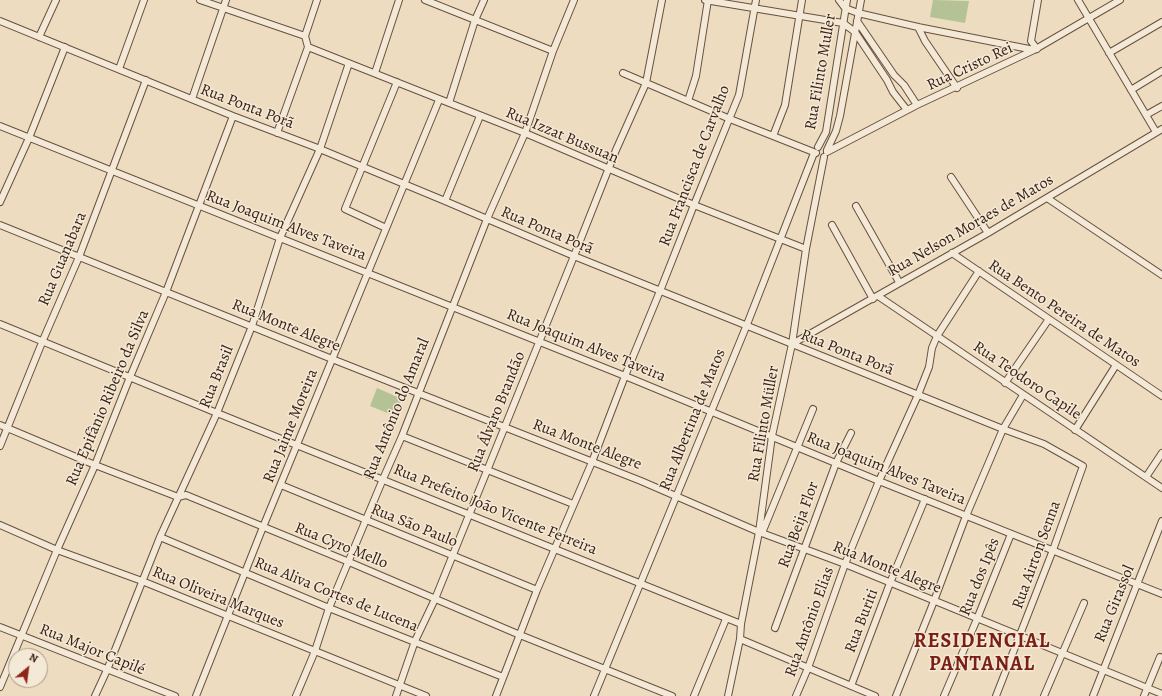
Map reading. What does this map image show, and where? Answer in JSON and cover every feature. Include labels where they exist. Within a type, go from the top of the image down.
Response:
[{"type":"street","points":[[39,37],[56,0]]},
{"type":"street","points":[[119,69],[144,0]]},
{"type":"street","points":[[200,0],[305,36]]},
{"type":"street","points":[[192,99],[226,0]]},
{"type":"street","points":[[277,132],[308,47],[305,36],[317,0]]},
{"type":"street","points":[[375,73],[399,0]]},
{"type":"street","points":[[426,0],[553,51]]},
{"type":"street","points":[[449,103],[475,20],[484,0]]},
{"type":"street","name":"Rua Antônio do Amaral","points":[[296,696],[315,651],[329,608],[402,436],[487,219],[525,133],[553,51],[574,0]]},
{"type":"street","name":"Rua Álvaro Brandão","points":[[396,696],[415,641],[435,599],[540,342],[608,169],[646,83],[662,0]]},
{"type":"street","points":[[705,0],[843,23],[855,32],[887,80],[893,92],[907,110]]},
{"type":"street","points":[[688,101],[696,76],[708,0]]},
{"type":"street","name":"Rua Francisca de Carvalho","points":[[496,696],[537,590],[592,462],[625,376],[739,95],[756,0]]},
{"type":"street","points":[[773,136],[785,105],[802,0]]},
{"type":"street","points":[[839,0],[846,8],[858,13],[918,27],[1036,50]]},
{"type":"street","name":"Rua Filinto Muller","points":[[816,151],[826,132],[847,0]]},
{"type":"street","name":"Rua Filinto Müller","points":[[728,696],[740,639],[741,624],[761,533],[772,436],[792,344],[806,249],[826,153],[836,131],[840,116],[860,0]]},
{"type":"street","points":[[1036,50],[1031,41],[1038,0]]},
{"type":"street","points":[[1078,0],[1146,115],[1159,130]]},
{"type":"street","name":"Rua Cristo Rei","points":[[826,153],[917,105],[957,88],[1036,50],[1120,0]]},
{"type":"street","name":"Rua Ponta Porã","points":[[0,21],[233,116],[320,149],[746,327],[792,344],[1002,429],[1044,444],[1083,466]]},
{"type":"street","points":[[857,21],[917,105]]},
{"type":"street","points":[[1109,53],[1162,22]]},
{"type":"street","points":[[918,27],[925,41],[957,88]]},
{"type":"street","points":[[0,202],[29,138],[65,47]]},
{"type":"street","name":"Rua Izzat Bussuan","points":[[308,47],[525,133],[694,205],[806,249]]},
{"type":"street","name":"Rua Brasil","points":[[95,696],[107,670],[160,537],[217,413],[252,326],[280,238],[320,149],[349,63]]},
{"type":"street","points":[[1131,90],[1162,71]]},
{"type":"street","points":[[623,73],[730,119],[816,151]]},
{"type":"street","name":"Rua Guanabara","points":[[0,446],[43,340],[79,257],[146,80]]},
{"type":"street","points":[[386,228],[345,209],[397,82]]},
{"type":"street","name":"Rua Jaime Moreira","points":[[196,696],[263,527],[439,100]]},
{"type":"street","points":[[1146,115],[1162,106]]},
{"type":"street","name":"Rua Epifânio Ribeiro da Silva","points":[[0,687],[57,550],[95,465],[166,292],[233,116]]},
{"type":"street","points":[[445,201],[480,116]]},
{"type":"street","name":"Rua Joaquim Alves Taveira","points":[[0,126],[368,272],[879,481],[1162,594]]},
{"type":"street","name":"Rua Nelson Moraes de Matos","points":[[792,344],[988,233],[1159,130]]},
{"type":"street","points":[[822,146],[826,153],[818,157],[816,151],[822,146]]},
{"type":"street","name":"Rua Albertina de Matos","points":[[594,696],[746,327],[816,151]]},
{"type":"street","points":[[951,177],[988,233]]},
{"type":"street","points":[[1047,198],[1162,275]]},
{"type":"street","points":[[856,206],[900,282]]},
{"type":"street","name":"Rua Monte Alegre","points":[[0,225],[332,359],[642,481],[761,533],[845,564],[1162,694]]},
{"type":"street","points":[[832,225],[875,297]]},
{"type":"street","name":"Rua Bento Pereira de Matos","points":[[952,253],[1162,396]]},
{"type":"street","name":"Rua Antônio Elias","points":[[796,696],[808,668],[845,564],[879,481],[918,395],[937,336],[979,271]]},
{"type":"street","name":"Rua Teodoro Capile","points":[[875,297],[937,336],[1162,488]]},
{"type":"street","points":[[1005,382],[1049,319]]},
{"type":"street","name":"Rua Prefeito João Vicente Ferreira","points":[[0,324],[43,340],[217,413],[741,624]]},
{"type":"street","points":[[1075,430],[1116,365]]},
{"type":"street","points":[[896,696],[966,516],[1002,429],[1024,395]]},
{"type":"street","points":[[761,533],[813,409]]},
{"type":"street","name":"Rua Cyro Mello","points":[[0,425],[95,465],[178,497],[186,495],[349,562],[520,635],[672,696]]},
{"type":"street","name":"Rua Beija Flor","points":[[775,628],[836,463],[851,433]]},
{"type":"street","points":[[402,436],[573,504]]},
{"type":"street","points":[[1146,477],[1162,452]]},
{"type":"street","name":"Rua Airton Senna","points":[[996,696],[1053,550],[1083,466]]},
{"type":"street","name":"Rua São Paulo","points":[[281,485],[537,590]]},
{"type":"street","name":"Rua Buriti","points":[[851,686],[890,583],[926,500]]},
{"type":"street","name":"Rua Girassol","points":[[1093,696],[1162,521]]},
{"type":"street","name":"Rua Oliveira Marques","points":[[0,525],[57,550],[142,581],[426,696]]},
{"type":"street","name":"Rua dos Ipês","points":[[944,696],[1011,534]]},
{"type":"street","name":"Rua Aliva Cortes de Lucena","points":[[160,537],[329,608],[503,677]]},
{"type":"street","points":[[1044,696],[1084,603]]},
{"type":"street","points":[[694,696],[726,619]]},
{"type":"street","name":"Rua Major Capilé","points":[[0,627],[174,696]]},
{"type":"street","points":[[740,639],[875,696]]},
{"type":"street","points":[[1144,696],[1160,657]]},
{"type":"green space","points":[[933,0],[969,1],[965,23],[930,17]]},
{"type":"green space","points":[[377,388],[402,399],[395,416],[370,406]]},
{"type":"district","name":"RESIDENCIAL PANTANAL","points":[[982,654]]}]
